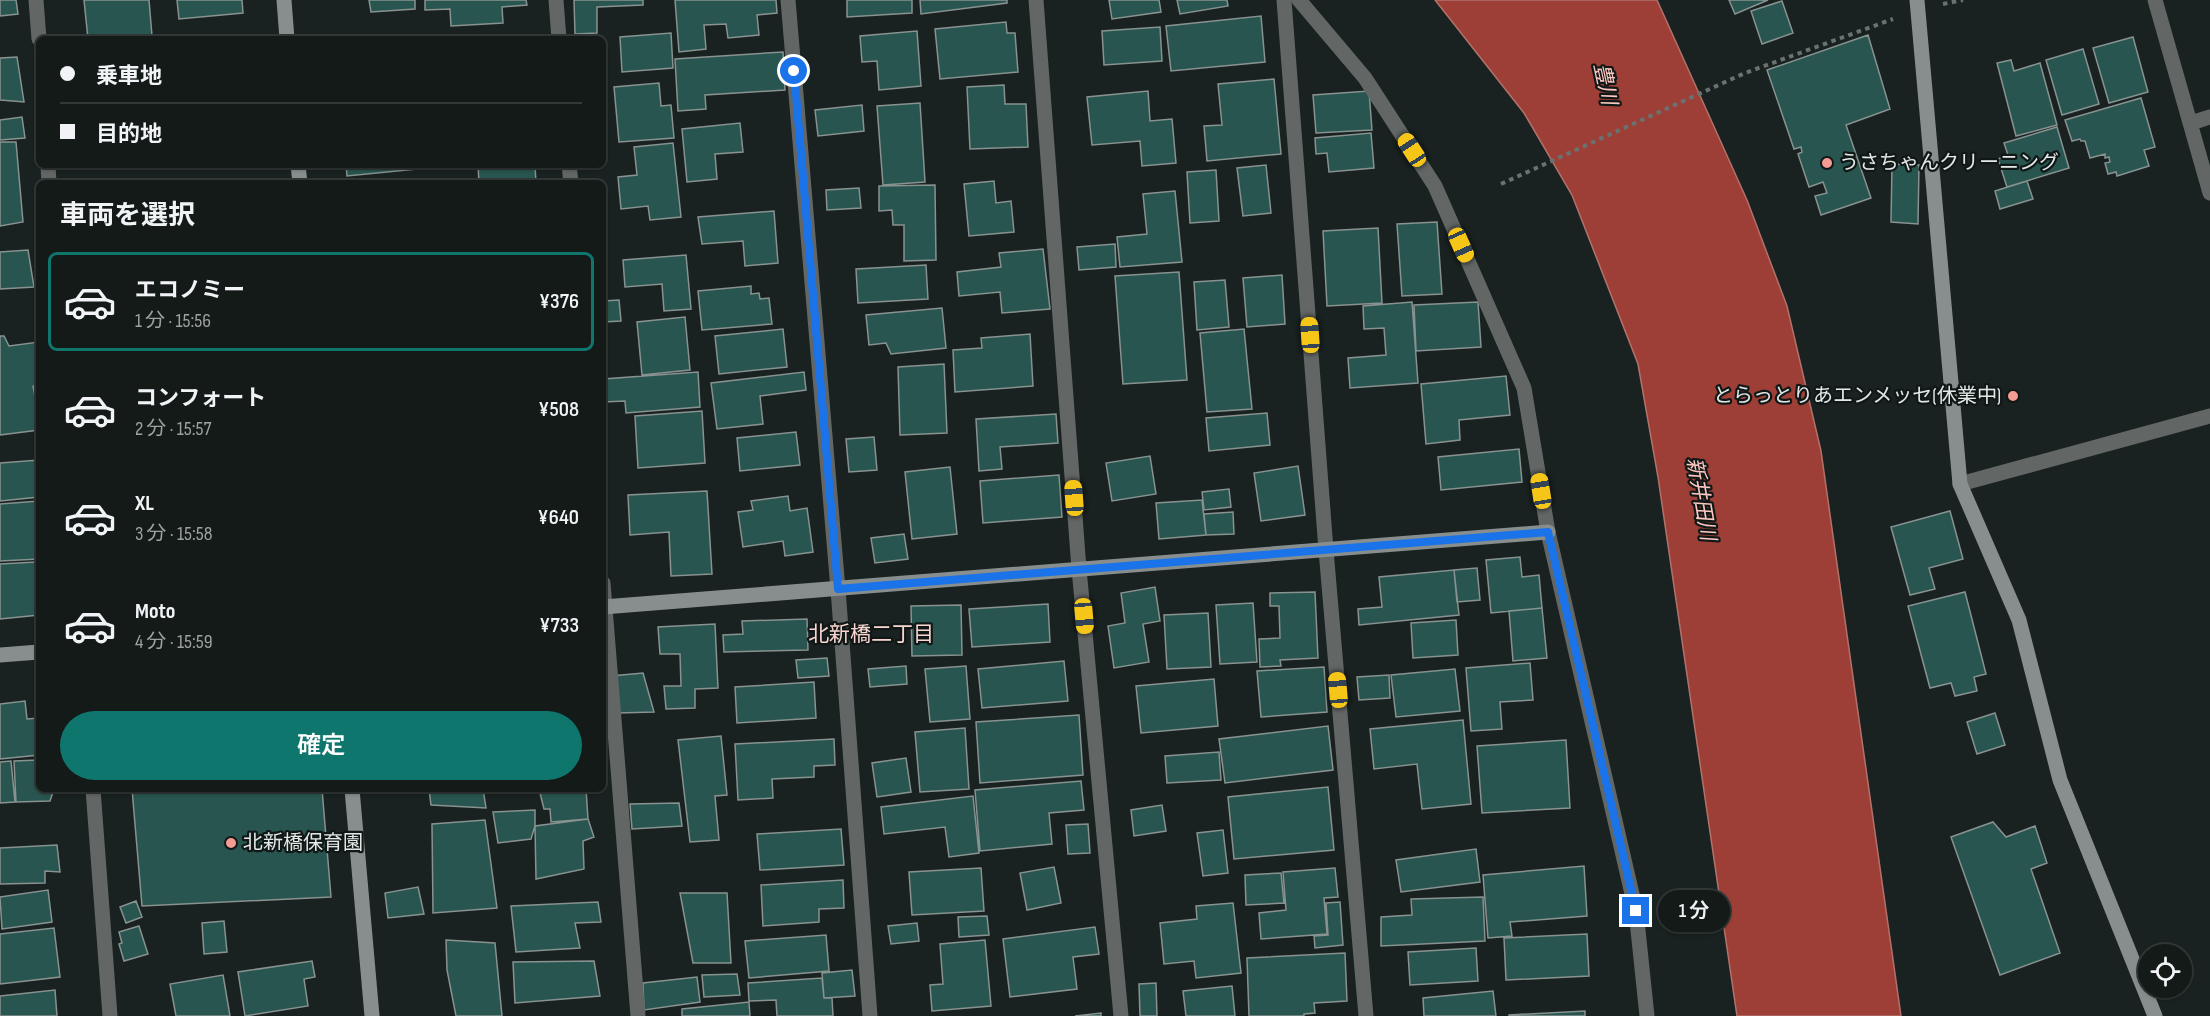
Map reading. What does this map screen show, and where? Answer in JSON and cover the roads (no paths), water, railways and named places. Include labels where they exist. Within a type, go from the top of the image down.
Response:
[{"type":"street","points":[[36,0],[39,36]]},
{"type":"street","points":[[284,0],[287,36]]},
{"type":"street","points":[[556,0],[559,36]]},
{"type":"street","points":[[788,0],[838,589],[870,1016]]},
{"type":"street","points":[[1036,0],[1079,569],[1121,1016]]},
{"type":"street","points":[[1284,0],[1326,550],[1366,1016]]},
{"type":"street","points":[[1299,0],[1365,78],[1435,186],[1524,388],[1548,532],[1636,911],[1647,1016]]},
{"type":"street","points":[[2155,0],[2210,193]]},
{"type":"street","points":[[1918,5],[1960,484],[2019,620],[2060,780],[2155,1016]]},
{"type":"street","points":[[2191,123],[2210,117]]},
{"type":"street","points":[[1960,484],[2210,416]]},
{"type":"street","points":[[606,607],[1548,532]]},
{"type":"street","points":[[606,631],[638,1016]]},
{"type":"street","points":[[0,655],[36,652]]},
{"type":"street","points":[[93,792],[110,1016]]},
{"type":"street","points":[[352,792],[372,1016]]},
{"type":"water","points":[[1435,0],[1657,0],[1747,200],[1787,306],[1821,451],[1901,1016],[1737,1016],[1658,477],[1638,364],[1572,195],[1524,113]]},
{"type":"place","name":"うさちゃんクリーニング","points":[[1827,163]]},
{"type":"place","name":"とらっとりあエンメッセ(休業中)","points":[[2013,396]]},
{"type":"place","name":"北新橋保育園","points":[[231,843]]},
{"type":"district","name":"北新橋二丁目","points":[[871,634]]},
{"type":"water label","name":"豊川","points":[[1605,84]]},
{"type":"water label","name":"新井田川","points":[[1701,499]]}]
